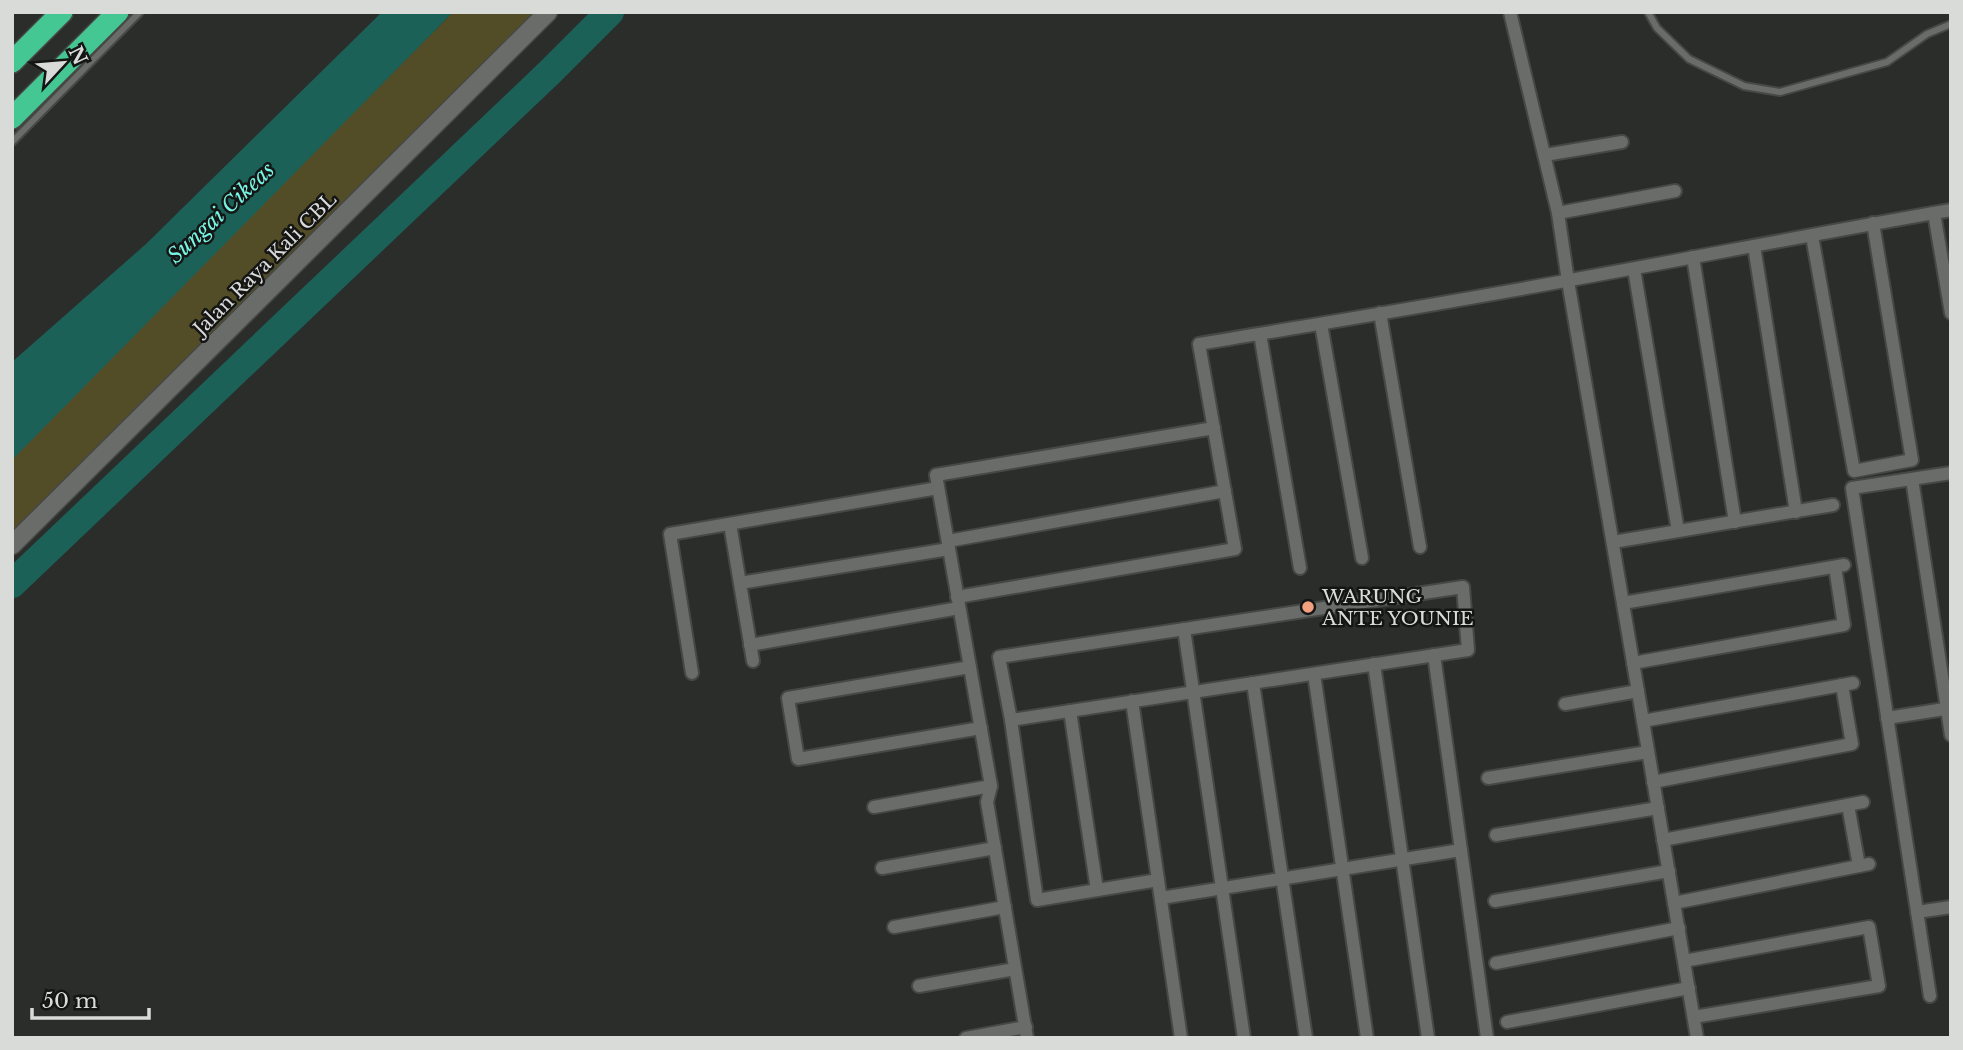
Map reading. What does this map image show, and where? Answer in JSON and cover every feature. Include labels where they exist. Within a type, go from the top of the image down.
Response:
[{"type":"highway","points":[[12,62],[62,12]]},
{"type":"highway","points":[[12,118],[118,12]]},
{"type":"main road","name":"Jalan Raya Kali CBL","points":[[12,545],[548,12]]},
{"type":"street","points":[[1510,12],[1559,214],[1568,281],[1697,1038]]},
{"type":"street","points":[[1545,155],[1622,142]]},
{"type":"street","points":[[1559,214],[1675,191]]},
{"type":"street","points":[[750,645],[1235,549],[1199,344],[1568,281],[1951,210]]},
{"type":"street","points":[[1934,213],[1951,313]]},
{"type":"street","points":[[1812,236],[1854,471],[1912,460],[1873,223]]},
{"type":"street","points":[[1754,246],[1796,512]]},
{"type":"street","points":[[1693,257],[1735,522]]},
{"type":"street","points":[[1634,268],[1678,531]]},
{"type":"street","points":[[1380,313],[1420,547]]},
{"type":"street","points":[[1321,324],[1362,558]]},
{"type":"street","points":[[1260,334],[1300,568]]},
{"type":"street","points":[[966,1038],[1026,1032],[987,802],[991,786],[936,475],[1214,428]]},
{"type":"street","points":[[1930,996],[1852,488],[1951,473]]},
{"type":"street","points":[[1912,479],[1951,735]]},
{"type":"street","points":[[692,673],[670,534],[939,488]]},
{"type":"street","points":[[740,583],[1225,491]]},
{"type":"street","points":[[1613,542],[1833,505]]},
{"type":"street","points":[[730,524],[753,661]]},
{"type":"street","points":[[1623,603],[1840,566],[1844,625],[1633,663]]},
{"type":"street","points":[[1011,720],[1468,650],[1464,587],[999,657],[1038,900],[1158,880]]},
{"type":"street","points":[[1184,629],[1244,1038]]},
{"type":"street","points":[[1434,655],[1487,1038]]},
{"type":"street","points":[[1374,664],[1428,1038]]},
{"type":"street","points":[[970,667],[788,698],[798,759],[981,728]]},
{"type":"street","points":[[1314,674],[1367,1038]]},
{"type":"street","points":[[1253,683],[1306,1038]]},
{"type":"street","points":[[1643,720],[1848,684],[1852,744],[1653,782]]},
{"type":"street","points":[[1564,704],[1638,691]]},
{"type":"street","points":[[1132,701],[1181,1038]]},
{"type":"street","points":[[1887,718],[1949,708]]},
{"type":"street","points":[[1070,711],[1097,890]]},
{"type":"street","points":[[1488,778],[1648,752]]},
{"type":"street","points":[[874,807],[991,786]]},
{"type":"street","points":[[1663,840],[1863,802]]},
{"type":"street","points":[[1674,903],[1864,865],[1848,804]]},
{"type":"street","points":[[1496,835],[1658,808]]},
{"type":"street","points":[[882,868],[995,848]]},
{"type":"street","points":[[1161,898],[1461,850]]},
{"type":"street","points":[[1495,901],[1669,872]]},
{"type":"street","points":[[894,927],[1005,907]]},
{"type":"street","points":[[1917,912],[1951,907]]},
{"type":"street","points":[[1684,961],[1869,927],[1879,986],[1694,1017]]},
{"type":"street","points":[[1496,963],[1679,928]]},
{"type":"street","points":[[919,986],[1015,969]]},
{"type":"street","points":[[1507,1021],[1689,988]]},
{"type":"lane","points":[[12,142],[140,12]]},
{"type":"lane","points":[[1648,12],[1657,28],[1689,59],[1744,86],[1780,92],[1886,62],[1927,34],[1951,24]]},
{"type":"shaded area","points":[[453,12],[548,12],[12,545],[12,457]]},
{"type":"water","name":"Sungai Cikeas","points":[[382,12],[453,12],[12,460],[12,362],[146,244]]},
{"type":"waterway","points":[[12,584],[610,12]]},
{"type":"place","name":"WARUNG ANTE YOUNIE","points":[[1308,607]]}]
